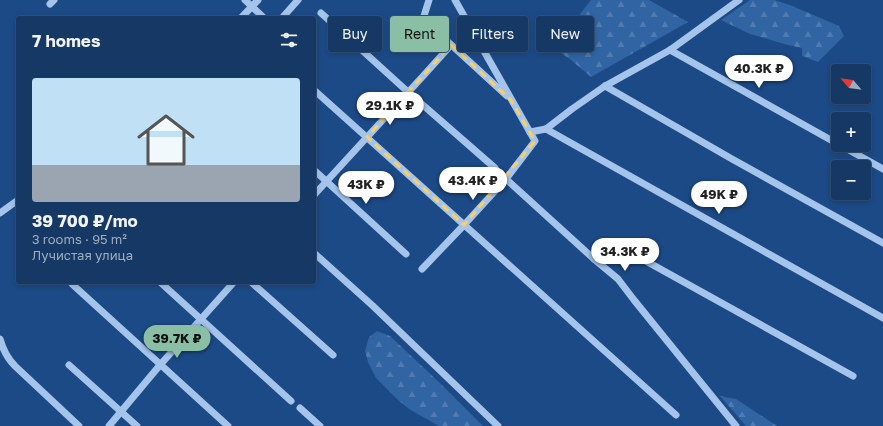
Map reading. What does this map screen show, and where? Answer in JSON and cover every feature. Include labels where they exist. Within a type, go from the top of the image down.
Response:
[{"type":"street","points":[[245,0],[262,16]]},
{"type":"street","points":[[243,16],[258,0]]},
{"type":"street","points":[[284,16],[298,0]]},
{"type":"street","points":[[429,0],[423,19],[511,100]]},
{"type":"street","points":[[422,269],[506,179],[535,141],[455,0]]},
{"type":"street","points":[[530,132],[546,129],[605,86],[670,50],[739,0]]},
{"type":"street","points":[[321,13],[495,168]]},
{"type":"street","points":[[316,193],[451,44]]},
{"type":"street","points":[[670,50],[831,140]]},
{"type":"street","points":[[605,86],[883,243]]},
{"type":"street","points":[[316,92],[676,415]]},
{"type":"street","points":[[546,129],[882,318]]},
{"type":"street","points":[[853,152],[883,169]]},
{"type":"street","points":[[316,172],[406,254]]},
{"type":"street","points":[[506,179],[618,279],[736,426]]},
{"type":"street","points":[[0,213],[16,201]]},
{"type":"street","points":[[594,259],[600,252],[617,246],[853,376]]},
{"type":"street","points":[[316,255],[373,306],[498,426]]},
{"type":"street","points":[[72,284],[228,426]]},
{"type":"street","points":[[162,284],[291,401]]},
{"type":"street","points":[[109,426],[160,365],[232,284]]},
{"type":"street","points":[[253,284],[333,355]]},
{"type":"street","points":[[0,339],[7,357],[14,366],[79,426]]},
{"type":"street","points":[[69,365],[137,426]]},
{"type":"street","points":[[300,408],[320,426]]},
{"type":"highlighted area","points":[[451,45],[511,100],[535,141],[464,225],[367,137]]},
{"type":"green space","points":[[591,0],[649,0],[688,22],[591,77],[560,52],[594,52],[594,16],[579,16]]},
{"type":"green space","points":[[750,0],[774,0],[790,5],[839,26],[844,36],[818,62],[802,56],[802,48],[750,34],[721,20]]},
{"type":"green space","points":[[377,331],[390,336],[483,426],[439,426],[409,409],[398,400],[376,378],[368,362],[365,351],[369,337]]},
{"type":"green space","points":[[720,396],[736,399],[777,426],[746,426]]}]
